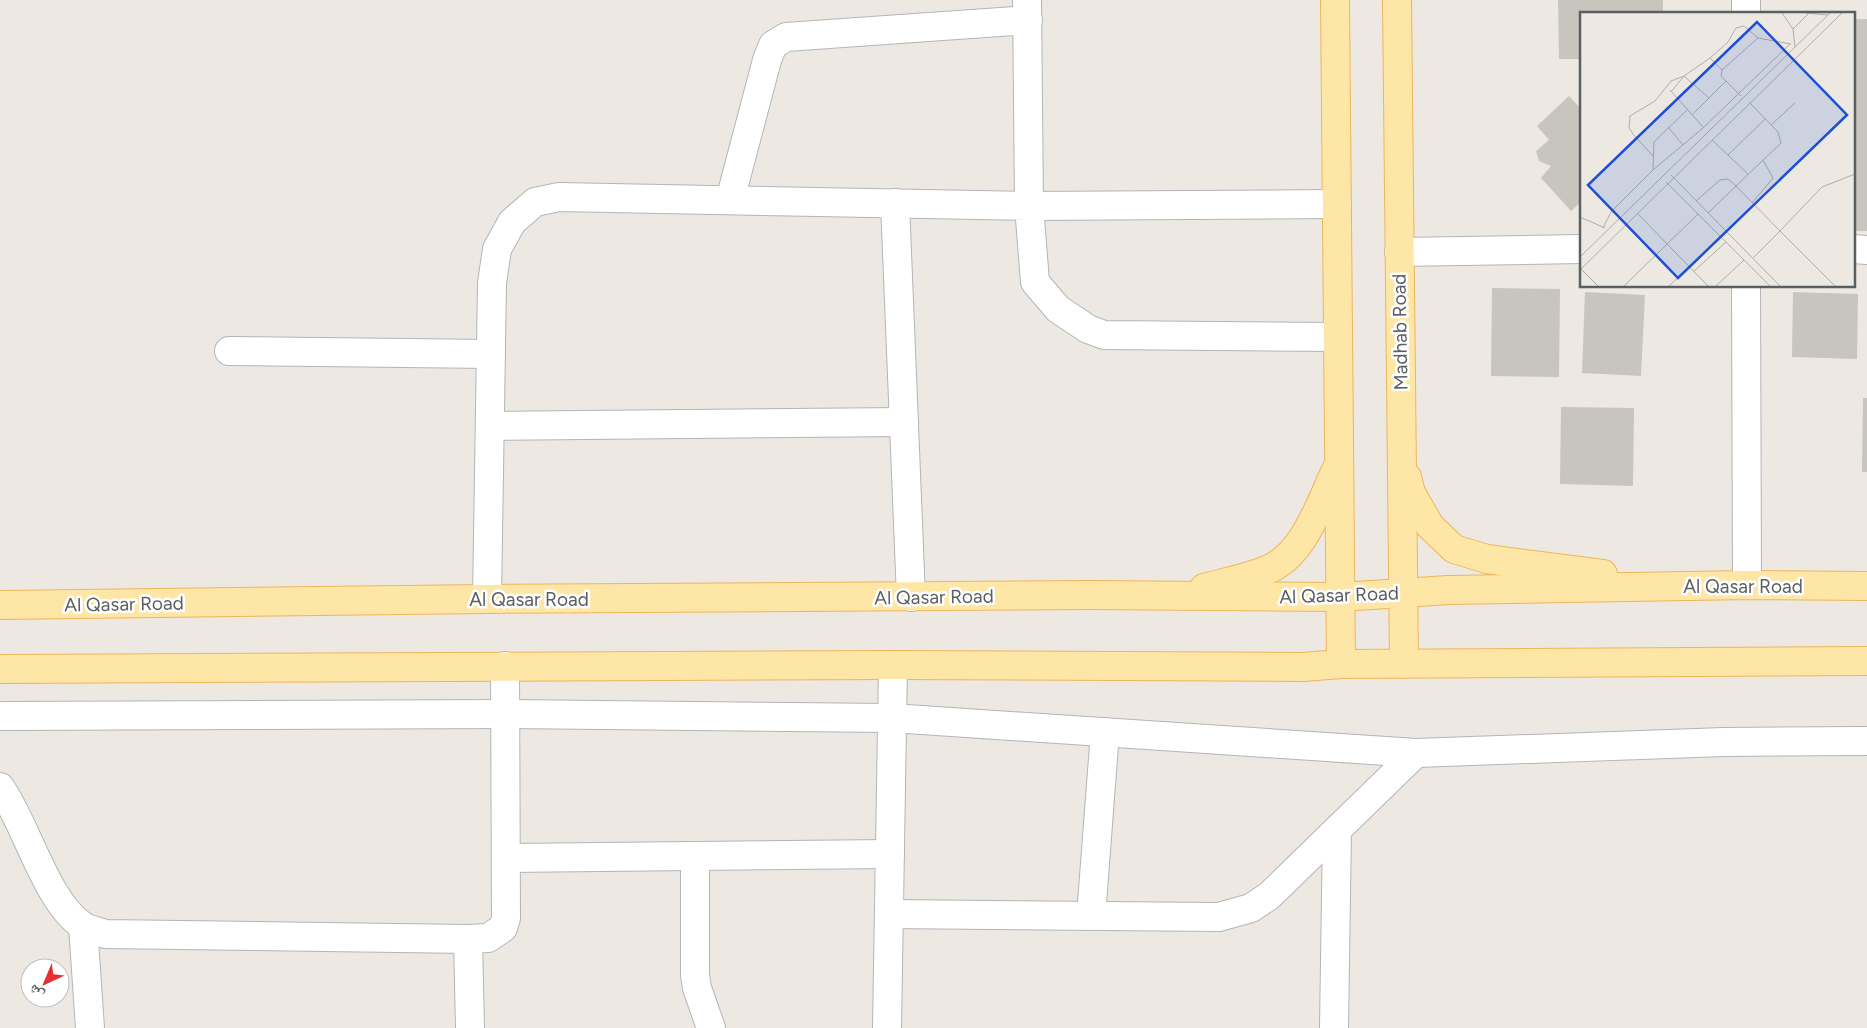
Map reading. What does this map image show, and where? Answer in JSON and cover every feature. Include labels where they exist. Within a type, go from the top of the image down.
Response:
[{"type":"main road","points":[[1335,0],[1342,664]]},
{"type":"main road","name":"Madhab Road","points":[[1397,0],[1404,664]]},
{"type":"main road","points":[[1402,452],[1411,493],[1430,526],[1454,549],[1486,559],[1594,572],[1679,587]]},
{"type":"main road","points":[[1174,597],[1268,570],[1286,558],[1301,542],[1340,462]]},
{"type":"main road","name":"Al Qasar Road","points":[[0,605],[488,599],[1090,595],[1340,597],[1448,590],[1867,586]]},
{"type":"main road","points":[[0,669],[893,665],[1303,667],[1342,664],[1867,661]]},
{"type":"street","points":[[730,200],[767,60],[773,44],[786,37],[1028,10],[1029,206],[1035,282],[1058,309],[1088,329],[1104,335],[1338,337]]},
{"type":"street","points":[[488,599],[492,283],[498,249],[512,222],[535,202],[559,197],[1029,206],[1337,204]]},
{"type":"street","points":[[895,203],[911,597]]},
{"type":"street","points":[[1399,252],[1580,249]]},
{"type":"street","points":[[1854,249],[1867,250]]},
{"type":"street","points":[[1746,288],[1747,586]]},
{"type":"street","points":[[228,351],[491,354]]},
{"type":"street","points":[[490,426],[904,422]]},
{"type":"street","points":[[887,1028],[893,665]]},
{"type":"street","points":[[0,787],[50,884],[64,907],[83,926],[105,934],[488,938],[503,928],[506,918],[505,666]]},
{"type":"street","points":[[0,716],[506,714],[892,718],[1416,753],[1724,742],[1867,741]]},
{"type":"street","points":[[1091,916],[1105,732]]},
{"type":"street","points":[[889,914],[1219,917],[1251,908],[1269,896],[1416,753]]},
{"type":"street","points":[[1334,1028],[1337,830]]},
{"type":"street","points":[[507,858],[890,854]]},
{"type":"street","points":[[695,856],[695,975],[697,988],[711,1028]]},
{"type":"street","points":[[83,926],[90,1028]]},
{"type":"street","points":[[468,939],[470,1028]]},
{"type":"building","points":[[1558,0],[1663,0],[1663,12],[1580,12],[1580,59],[1559,59]]},
{"type":"building","points":[[1854,19],[1867,19],[1867,231],[1854,231]]},
{"type":"building","points":[[1569,96],[1580,108],[1580,203],[1571,211],[1541,178],[1551,166],[1539,161],[1536,151],[1549,140],[1537,126]]},
{"type":"building","points":[[1492,288],[1560,289],[1559,377],[1491,376]]},
{"type":"building","points":[[1585,292],[1645,295],[1641,376],[1582,373]]},
{"type":"building","points":[[1793,292],[1858,294],[1857,359],[1792,357]]},
{"type":"building","points":[[1863,398],[1867,398],[1867,472],[1862,472]]},
{"type":"building","points":[[1561,407],[1634,408],[1633,486],[1560,484]]}]
